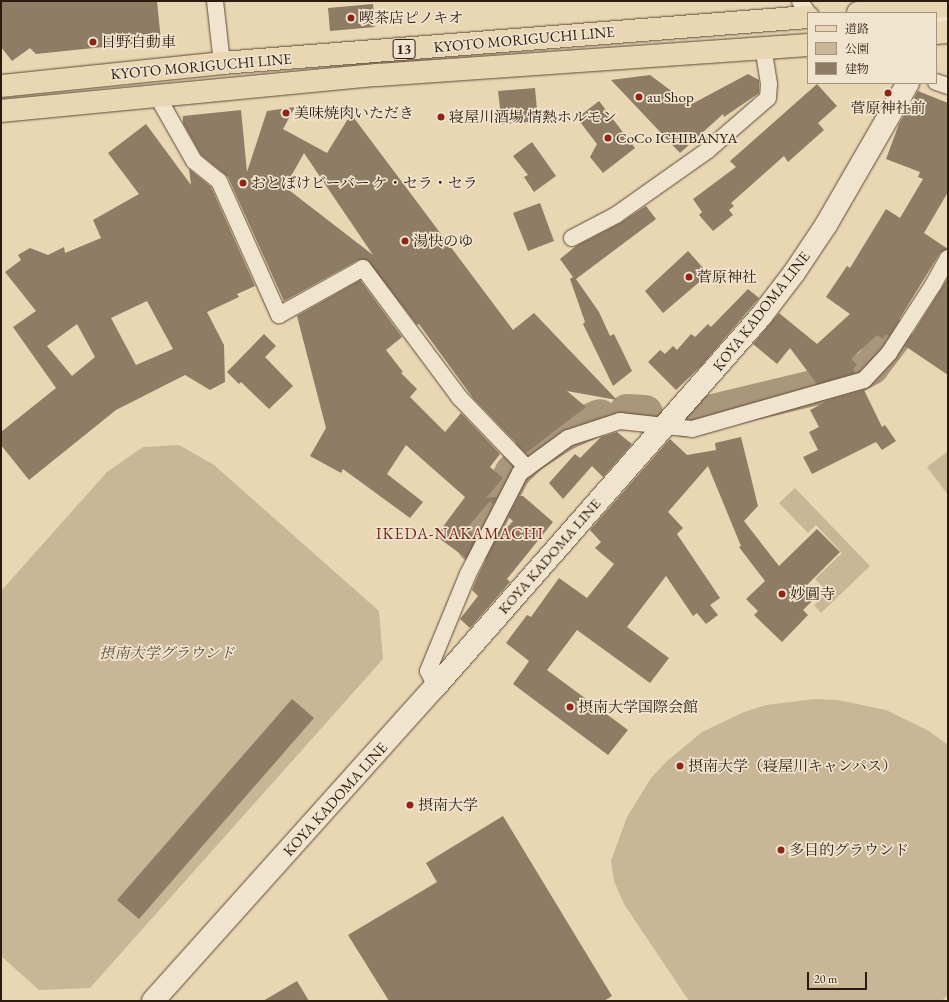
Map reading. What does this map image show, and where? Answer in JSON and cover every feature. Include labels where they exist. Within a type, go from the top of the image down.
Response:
[{"type":"main road","points":[[871,12],[948,6]]},
{"type":"main road","name":"KYOTO MORIGUCHI LINE","points":[[1,86],[222,63],[807,17]]},
{"type":"main road","points":[[937,31],[948,17]]},
{"type":"main road","points":[[937,32],[948,32]]},
{"type":"main road","name":"KYOTO MORIGUCHI LINE","points":[[1,110],[156,94],[378,75],[807,45]]},
{"type":"main road","name":"KOYA KADOMA LINE","points":[[153,1001],[436,686],[662,427],[709,378],[794,274],[826,224],[907,84]]},
{"type":"street","points":[[215,1],[222,63]]},
{"type":"street","points":[[800,1],[807,12]]},
{"type":"street","points":[[572,238],[616,215],[708,150],[768,98],[769,84],[763,48]]},
{"type":"street","points":[[937,82],[948,86]]},
{"type":"street","points":[[156,94],[194,161],[219,181],[279,315],[363,268],[459,397],[524,464]]},
{"type":"street","points":[[436,686],[428,671],[468,574],[524,464],[568,438],[620,421],[662,427],[692,429],[864,380],[889,353],[933,285],[948,258]]},
{"type":"green space","name":"摂南大学グラウンド","points":[[179,445],[214,465],[379,611],[383,659],[90,988],[39,990],[1,956],[1,591],[107,472],[143,447]]},
{"type":"green space","points":[[948,451],[948,495],[927,467]]},
{"type":"green space","points":[[795,488],[870,566],[821,613],[814,605],[828,592],[815,579],[842,553],[816,525],[808,533],[779,503]]},
{"type":"green space","name":"多目的グラウンド","points":[[814,699],[838,700],[886,710],[929,731],[948,745],[948,994],[942,1001],[689,1001],[624,904],[614,881],[611,861],[627,817],[651,778],[667,761],[702,732],[744,712],[766,705]]},
{"type":"building","points":[[1,1],[157,1],[161,41],[36,54],[30,48],[12,61],[1,47]]},
{"type":"building","name":"喫茶店ピノキオ","points":[[373,4],[375,27],[330,31],[328,8]]},
{"type":"building","points":[[748,74],[759,80],[759,93],[724,117],[723,114],[680,153],[611,80],[650,75],[690,105]]},
{"type":"building","points":[[817,84],[837,106],[818,123],[824,130],[788,162],[784,156],[731,203],[734,206],[729,210],[733,215],[713,231],[699,215],[702,212],[693,199],[736,167],[730,161]]},
{"type":"building","points":[[535,88],[538,121],[502,124],[498,91]]},
{"type":"building","points":[[918,91],[948,103],[948,192],[924,233],[948,249],[940,253],[889,336],[886,334],[883,339],[877,335],[851,359],[857,365],[853,369],[855,373],[817,384],[790,348],[777,364],[753,344],[779,313],[817,344],[850,314],[826,297],[847,266],[850,268],[886,209],[900,218],[923,179],[918,177],[920,172],[886,159],[899,124]]},
{"type":"building","points":[[599,101],[635,148],[603,173],[590,157],[597,144],[577,118]]},
{"type":"building","points":[[295,107],[283,129],[327,153],[351,114],[513,330],[534,313],[617,400],[567,391],[586,407],[526,453],[473,398],[419,324],[417,325],[367,260],[358,260],[284,301],[228,177],[201,155],[183,123],[183,116],[241,110],[247,172],[267,111]],"holes":[[[304,153],[373,255],[285,187]]]},
{"type":"building","points":[[146,124],[191,185],[189,169],[211,187],[255,286],[237,294],[239,297],[207,312],[224,345],[225,382],[210,390],[185,375],[116,410],[29,480],[1,445],[1,432],[56,388],[13,327],[36,311],[5,272],[21,260],[18,255],[30,248],[48,255],[64,247],[65,253],[101,238],[93,220],[139,194],[108,153]],"holes":[[[147,301],[173,349],[136,365],[111,318]],[[77,324],[95,357],[72,376],[47,346]]]},
{"type":"building","points":[[532,142],[556,176],[534,192],[524,177],[528,175],[513,156]]},
{"type":"building","points":[[540,203],[554,241],[528,251],[513,213]]},
{"type":"building","points":[[646,206],[656,219],[576,279],[599,312],[610,336],[614,334],[632,371],[613,386],[583,324],[585,322],[570,279],[573,277],[560,259],[576,246],[620,223]]},
{"type":"building","points":[[688,251],[705,270],[700,274],[704,278],[663,313],[645,291]]},
{"type":"building","points":[[948,278],[948,375],[905,346]]},
{"type":"building","points":[[360,280],[402,337],[386,350],[403,372],[401,373],[417,389],[410,397],[445,432],[461,413],[500,454],[490,467],[503,478],[486,498],[497,497],[493,504],[490,501],[466,529],[477,537],[466,558],[436,536],[465,497],[406,445],[387,474],[423,502],[410,518],[343,469],[341,473],[310,456],[326,428],[297,316]]},
{"type":"building","points":[[748,289],[759,298],[701,366],[676,390],[648,362],[660,350],[665,354],[673,346],[677,350],[691,334],[695,337],[708,324],[711,327]]},
{"type":"building","points":[[264,334],[276,346],[265,357],[293,386],[269,409],[241,382],[239,384],[227,372]]},
{"type":"building","points":[[864,390],[882,427],[885,425],[896,441],[882,450],[876,442],[812,474],[803,457],[818,450],[809,432],[819,427],[810,410],[829,400]]},
{"type":"building","points":[[617,432],[632,444],[603,477],[592,466],[563,499],[549,483],[575,454],[580,458],[601,437]]},
{"type":"building","points":[[741,437],[758,506],[744,521],[779,566],[817,529],[840,552],[804,588],[814,599],[803,610],[808,615],[782,642],[754,615],[758,611],[746,599],[765,581],[739,547],[741,546],[708,466],[668,512],[683,528],[677,534],[720,598],[710,605],[718,615],[706,624],[697,613],[693,616],[666,576],[627,627],[669,658],[650,683],[577,630],[547,670],[628,730],[608,755],[513,684],[529,661],[506,643],[527,615],[531,617],[559,578],[587,598],[614,564],[595,548],[601,542],[590,530],[670,439],[687,455],[716,450],[715,443]]},
{"type":"building","points":[[519,496],[523,496],[553,522],[507,579],[510,582],[470,628],[460,619],[478,596],[472,590],[495,541],[513,521],[508,517]]},
{"type":"building","points":[[292,699],[314,718],[139,919],[117,900]]},
{"type":"building","points":[[503,816],[612,996],[604,1001],[389,1001],[348,935],[437,882],[426,863]]},
{"type":"building","points":[[297,981],[309,1001],[263,1001]]},
{"type":"waterway","points":[[684,419],[817,387],[854,376],[871,367],[894,337]]},
{"type":"waterway","points":[[627,412],[645,413]]},
{"type":"waterway","points":[[475,545],[513,472],[529,456],[564,433],[600,417]]},
{"type":"place","name":"喫茶店ピノキオ","points":[[351,18]]},
{"type":"place","name":"日野自動車","points":[[93,42]]},
{"type":"place","name":"菅原神社前","points":[[888,93]]},
{"type":"place","name":"au Shop","points":[[639,97]]},
{"type":"place","name":"美味焼肉いただき","points":[[286,113]]},
{"type":"place","name":"寝屋川酒場 情熱ホルモン","points":[[441,117]]},
{"type":"place","name":"CoCo ICHIBANYA","points":[[608,138]]},
{"type":"place","name":"おとぼけビーバー ケ・セラ・セラ","points":[[243,183]]},
{"type":"place","name":"湯快のゆ","points":[[405,241]]},
{"type":"place","name":"菅原神社","points":[[689,277]]},
{"type":"place","name":"妙圓寺","points":[[782,594]]},
{"type":"place","name":"摂南大学国際会館","points":[[570,707]]},
{"type":"place","name":"摂南大学（寝屋川キャンパス）","points":[[680,766]]},
{"type":"place","name":"摂南大学","points":[[410,805]]},
{"type":"place","name":"多目的グラウンド","points":[[781,850]]},
{"type":"district","name":"IKEDA-NAKAMACHI","points":[[460,534]]}]
